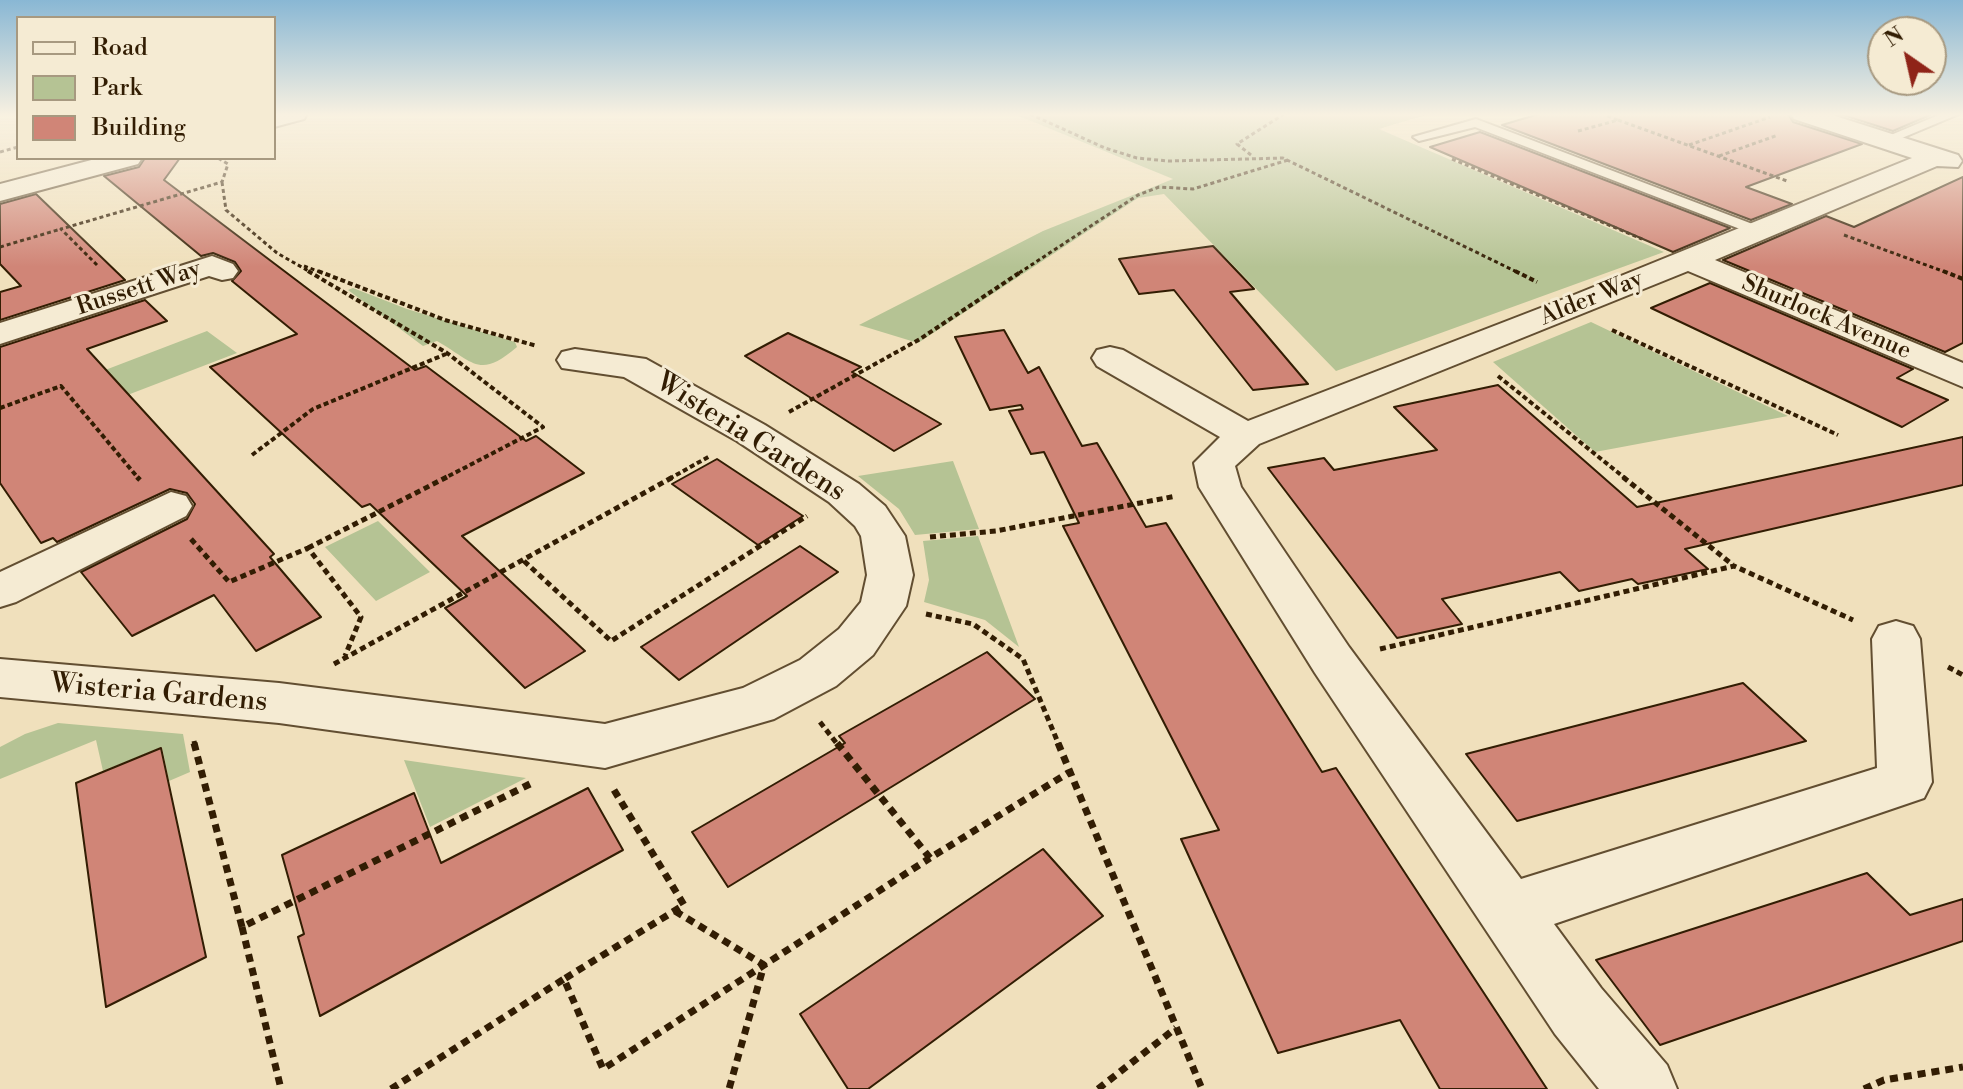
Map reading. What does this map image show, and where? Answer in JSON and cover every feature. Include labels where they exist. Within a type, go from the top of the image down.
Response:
[{"type":"street","points":[[0,193],[104,165]]},
{"type":"street","name":"Alder Way","points":[[1220,487],[1214,463],[1245,436],[1690,260],[1836,198],[1938,165]]},
{"type":"street","name":"Shurlock Avenue","points":[[1690,260],[1963,376]]},
{"type":"street","name":"Russett Way","points":[[0,334],[212,265],[222,271]]},
{"type":"street","points":[[1110,358],[1245,436]]},
{"type":"street","name":"Wisteria Gardens","points":[[10,691],[183,695],[279,703],[605,746],[756,705],[818,673],[856,642],[883,606],[890,575],[883,536],[870,516],[844,493],[751,433],[633,367],[575,360]]},
{"type":"street","points":[[1220,487],[1332,660],[1578,1011],[1643,1089]]},
{"type":"street","points":[[0,591],[171,506]]},
{"type":"street","points":[[1508,911],[1905,782],[1896,639]]},
{"type":"lane","points":[[1600,165],[1776,224]]},
{"type":"path","points":[[228,165],[222,182],[226,210],[277,253],[447,353],[543,427],[308,548]]},
{"type":"path","points":[[279,703],[344,657],[524,561],[920,339],[1138,195],[1159,187],[1193,189],[1272,165]]},
{"type":"path","points":[[1297,165],[1574,306],[1838,435]]},
{"type":"path","points":[[1465,165],[1690,260]]},
{"type":"path","points":[[1743,165],[1836,198]]},
{"type":"path","points":[[0,247],[222,182]]},
{"type":"path","points":[[1776,224],[1963,279]]},
{"type":"path","points":[[61,229],[126,293]]},
{"type":"path","points":[[277,253],[445,320],[527,342],[575,360]]},
{"type":"path","name":"Russett Way","points":[[222,271],[277,253]]},
{"type":"path","points":[[1466,350],[1734,566],[1896,639]]},
{"type":"path","points":[[252,455],[313,409],[447,353]]},
{"type":"path","points":[[883,536],[910,539],[996,531],[1220,487]]},
{"type":"path","points":[[524,561],[611,641],[844,493]]},
{"type":"path","points":[[1332,660],[1734,566]]},
{"type":"path","points":[[921,613],[973,624],[1023,659],[1202,1089]]},
{"type":"path","points":[[792,687],[930,858]]},
{"type":"path","points":[[183,695],[281,1089]]},
{"type":"path","points":[[391,1089],[684,905],[593,753],[605,746]]},
{"type":"path","points":[[564,979],[603,1069],[930,858],[1068,773]]},
{"type":"path","points":[[242,927],[536,781]]},
{"type":"path","points":[[675,911],[764,965]]},
{"type":"path","points":[[729,1089],[764,965]]},
{"type":"path","points":[[1098,1089],[1176,1028]]},
{"type":"path","points":[[1864,1089],[1884,1080],[1963,1067]]},
{"type":"green space","points":[[1138,165],[1462,165],[1664,252],[1336,371],[1164,194],[1138,198],[918,343],[859,325],[1043,231],[1173,179]]},
{"type":"green space","points":[[353,288],[407,309],[515,342],[517,347],[494,363],[485,365],[469,361],[437,341],[423,346],[348,290]]},
{"type":"green space","points":[[1591,322],[1788,416],[1595,452],[1493,362]]},
{"type":"green space","points":[[207,331],[237,353],[91,409],[66,385]]},
{"type":"green space","points":[[953,461],[979,529],[915,535],[899,509],[858,476]]},
{"type":"green space","points":[[378,521],[430,572],[376,601],[325,547]]},
{"type":"green space","points":[[978,536],[1019,647],[985,620],[924,602],[929,580],[923,541]]},
{"type":"green space","points":[[58,723],[183,734],[190,772],[169,781],[162,747],[103,771],[96,740],[0,779],[0,747],[25,734]]},
{"type":"green space","points":[[404,760],[526,778],[430,827]]},
{"type":"building","points":[[175,165],[164,180],[415,370],[426,366],[526,441],[536,436],[584,473],[462,536],[585,651],[525,688],[445,608],[467,596],[370,504],[362,507],[210,367],[297,334],[232,281],[241,271],[235,262],[213,253],[201,256],[104,176],[139,167]]},
{"type":"building","points":[[1471,165],[1565,165],[1730,228],[1673,252]]},
{"type":"building","points":[[1606,165],[1806,165],[1746,187],[1792,204],[1751,220]]},
{"type":"building","points":[[1963,177],[1963,343],[1945,352],[1723,260],[1826,216],[1854,227]]},
{"type":"building","points":[[36,194],[125,280],[0,320],[0,292],[21,286],[0,264],[0,204]]},
{"type":"building","points":[[1213,246],[1254,289],[1230,292],[1308,384],[1253,390],[1174,290],[1139,294],[1119,259]]},
{"type":"building","points":[[1710,283],[1913,369],[1897,378],[1948,400],[1902,427],[1651,308]]},
{"type":"building","points":[[145,300],[167,321],[87,349],[274,554],[270,557],[321,617],[256,651],[214,595],[132,636],[81,572],[187,519],[195,504],[187,493],[170,489],[57,542],[53,538],[41,543],[0,483],[0,347]]},
{"type":"building","points":[[1004,330],[1028,373],[1039,367],[1082,446],[1097,443],[1146,527],[1166,523],[1322,772],[1336,768],[1547,1089],[1440,1089],[1400,1020],[1278,1053],[1181,839],[1219,830],[1063,526],[1079,523],[1044,452],[1031,454],[1009,411],[1023,409],[1021,405],[990,410],[955,337]]},
{"type":"building","points":[[788,333],[861,367],[852,372],[941,424],[894,451],[745,356]]},
{"type":"building","points":[[1498,385],[1637,507],[1963,437],[1963,485],[1685,549],[1708,569],[1638,584],[1632,579],[1579,591],[1560,572],[1442,599],[1462,624],[1397,638],[1268,468],[1324,458],[1334,470],[1437,450],[1394,407]]},
{"type":"building","points":[[717,459],[803,516],[758,545],[672,484]]},
{"type":"building","points":[[800,546],[838,572],[679,680],[641,647]]},
{"type":"building","points":[[987,652],[1035,699],[728,887],[692,832],[845,743],[839,736]]},
{"type":"building","points":[[1743,683],[1806,741],[1517,821],[1466,754]]},
{"type":"building","points":[[161,748],[206,957],[106,1007],[76,783]]},
{"type":"building","points":[[588,788],[623,850],[320,1016],[298,937],[304,934],[282,855],[414,793],[441,863]]},
{"type":"building","points":[[1043,849],[1103,916],[868,1089],[848,1089],[800,1014]]},
{"type":"building","points":[[1867,873],[1910,915],[1963,899],[1963,941],[1660,1045],[1596,960]]}]
